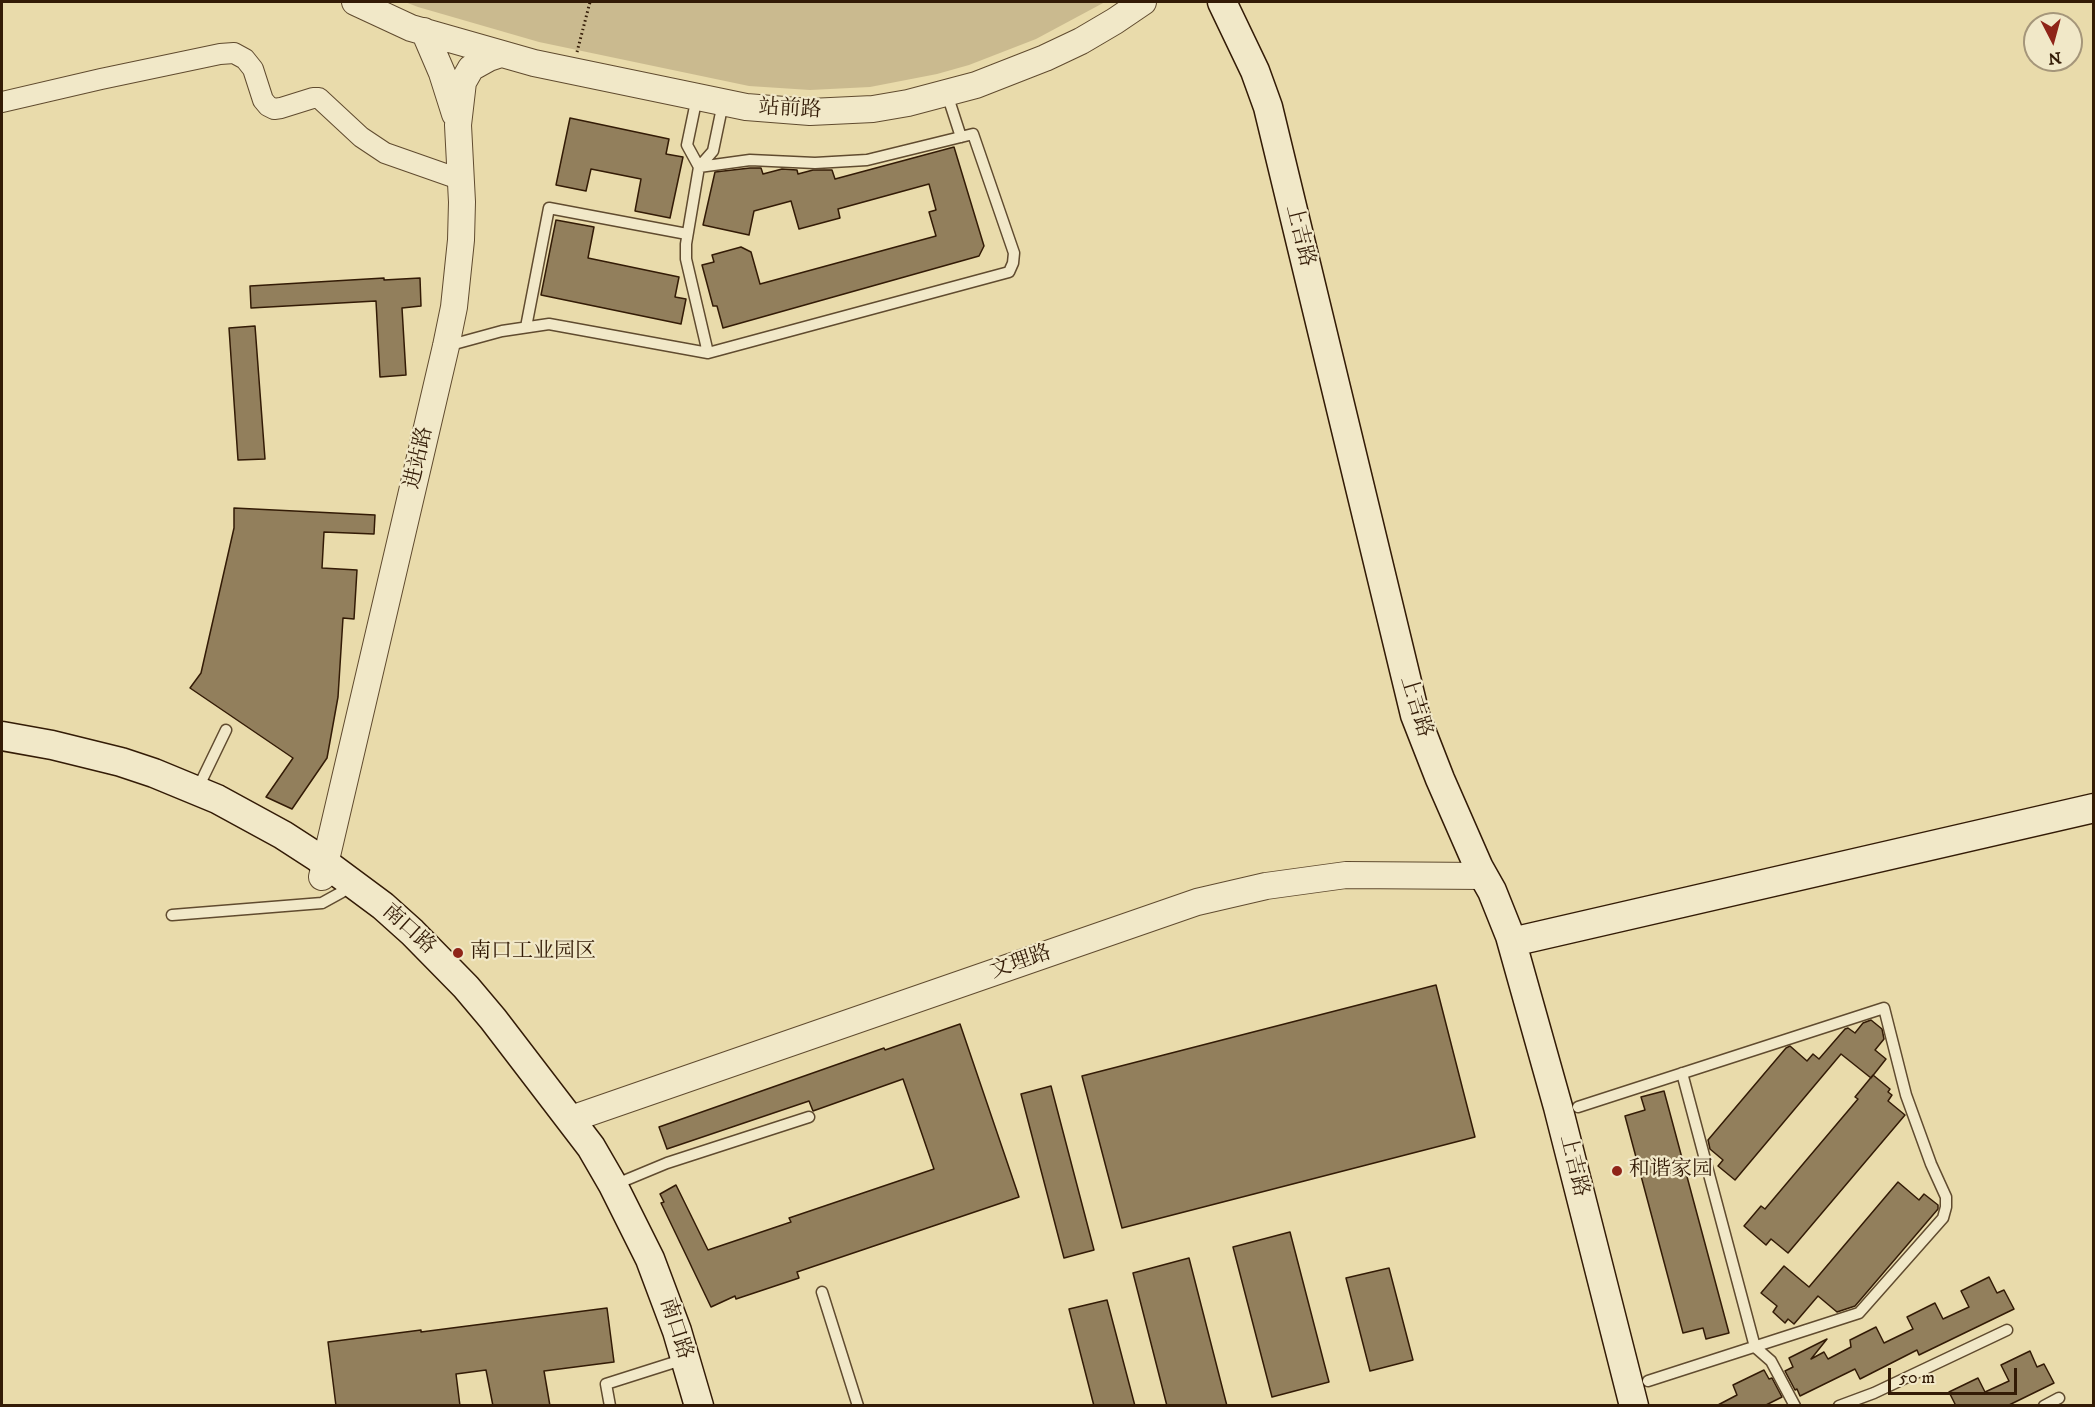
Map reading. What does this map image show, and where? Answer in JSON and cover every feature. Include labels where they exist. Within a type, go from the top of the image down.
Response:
[{"type":"main road","name":"上吉路","points":[[1222,2],[1268,107],[1415,715],[1440,779],[1484,876],[1502,914],[1522,946],[1578,1107],[1651,1393]]},
{"type":"main road","name":"上吉路","points":[[1242,2],[1267,55],[1285,101],[1432,709],[1476,816],[1519,907],[1522,946],[1558,1107],[1634,1406]]},
{"type":"main road","name":"南口路","points":[[2,736],[98,756],[154,773],[247,814],[330,877],[402,942],[456,996],[579,1155],[601,1192],[637,1265],[654,1309],[684,1406]]},
{"type":"main road","name":"南口路","points":[[2,751],[83,766],[180,798],[240,827],[383,906],[440,958],[493,1019],[571,1119],[591,1147],[613,1185],[634,1225],[664,1295],[699,1406]]},
{"type":"main road","points":[[1522,946],[2094,808]]},
{"type":"main road","points":[[1522,946],[2094,821]]},
{"type":"street","name":"站前路","points":[[356,2],[387,18],[501,54],[723,103],[778,111],[842,111],[908,103],[947,93],[1009,74],[1045,58],[1115,21],[1143,2]]},
{"type":"street","points":[[424,31],[442,73],[459,125]]},
{"type":"street","points":[[2,102],[123,74],[234,53],[245,59],[253,69],[268,106],[274,109],[319,98],[361,137],[385,153],[462,180]]},
{"type":"street","name":"进站路","points":[[330,877],[446,346],[458,274],[462,221],[459,125],[463,82],[471,68],[501,54]]},
{"type":"street","name":"文理路","points":[[571,1119],[1197,902],[1266,886],[1346,875],[1484,876]]},
{"type":"lane","points":[[947,93],[961,137]]},
{"type":"lane","points":[[697,97],[687,145],[699,167]]},
{"type":"lane","points":[[708,353],[686,259],[687,234],[699,167],[713,151],[723,103]]},
{"type":"lane","points":[[446,346],[525,327],[549,324],[708,353],[1009,272],[1013,263],[1014,253],[973,134],[867,160],[815,163],[750,160],[699,167]]},
{"type":"lane","points":[[525,327],[549,208],[687,234]]},
{"type":"lane","points":[[196,790],[226,730]]},
{"type":"lane","points":[[172,915],[322,903],[330,877]]},
{"type":"lane","points":[[1578,1107],[1884,1008],[1906,1095],[1931,1164],[1946,1197],[1947,1207],[1943,1218],[1859,1313],[1755,1347],[1651,1393]]},
{"type":"lane","points":[[1682,1073],[1755,1347],[1771,1361],[1795,1406]]},
{"type":"lane","points":[[613,1185],[667,1163],[809,1117]]},
{"type":"lane","points":[[822,1292],[858,1406]]},
{"type":"lane","points":[[1839,1406],[1862,1402],[2007,1329]]},
{"type":"lane","points":[[610,1406],[606,1384],[672,1363]]},
{"type":"lane","points":[[2044,1406],[2058,1398]]},
{"type":"path","points":[[573,71],[590,2]]},
{"type":"shaded area","points":[[405,2],[1105,2],[1036,39],[969,65],[937,74],[870,87],[810,90],[749,86],[539,42]]},
{"type":"building","points":[[570,118],[669,139],[666,154],[683,157],[670,218],[635,211],[641,179],[591,169],[586,191],[556,185]]},
{"type":"building","points":[[954,147],[984,246],[979,256],[723,328],[717,306],[713,306],[702,265],[714,262],[712,255],[741,247],[751,252],[760,284],[936,236],[929,212],[936,210],[929,184],[838,209],[840,218],[799,229],[791,201],[754,211],[749,235],[703,225],[715,172],[761,168],[763,174],[782,169],[797,170],[798,174],[813,170],[832,170],[835,179]]},
{"type":"building","points":[[556,220],[594,227],[588,258],[679,277],[675,297],[686,299],[681,324],[541,295]]},
{"type":"building","points":[[384,278],[384,280],[420,278],[421,306],[402,308],[406,375],[380,377],[376,301],[251,308],[250,286]]},
{"type":"building","points":[[255,326],[265,459],[238,460],[229,328]]},
{"type":"building","points":[[234,508],[375,515],[374,534],[324,532],[322,568],[357,570],[354,619],[343,618],[338,697],[327,758],[292,809],[266,797],[293,758],[190,688],[201,673],[234,528]]},
{"type":"building","points":[[1436,985],[1475,1137],[1122,1228],[1082,1076]]},
{"type":"building","points":[[1871,1020],[1882,1029],[1884,1039],[1875,1050],[1886,1059],[1871,1078],[1841,1054],[1735,1180],[1718,1166],[1723,1160],[1710,1149],[1708,1140],[1786,1048],[1790,1046],[1807,1061],[1813,1054],[1819,1059],[1845,1029],[1848,1028],[1855,1033],[1863,1023]]},
{"type":"building","points":[[960,1024],[1019,1197],[797,1272],[799,1278],[736,1299],[735,1296],[711,1307],[661,1203],[664,1202],[660,1194],[676,1185],[708,1250],[791,1222],[789,1218],[934,1169],[903,1079],[813,1111],[809,1101],[667,1149],[659,1127],[884,1048],[885,1050]]},
{"type":"building","points":[[1873,1075],[1890,1089],[1888,1092],[1892,1095],[1888,1101],[1905,1115],[1788,1253],[1771,1239],[1766,1245],[1744,1226],[1761,1206],[1765,1209],[1858,1099],[1855,1097]]},
{"type":"building","points":[[1051,1086],[1094,1250],[1064,1258],[1021,1094]]},
{"type":"building","points":[[1664,1091],[1729,1333],[1706,1339],[1703,1328],[1683,1333],[1625,1116],[1645,1110],[1641,1097]]},
{"type":"building","points":[[1898,1182],[1919,1200],[1924,1194],[1938,1205],[1938,1209],[1855,1306],[1837,1312],[1818,1296],[1794,1324],[1788,1319],[1785,1323],[1773,1312],[1777,1306],[1761,1293],[1784,1266],[1809,1287]]},
{"type":"building","points":[[1290,1232],[1329,1382],[1272,1397],[1233,1247]]},
{"type":"building","points":[[1189,1258],[1227,1406],[1167,1406],[1133,1273]]},
{"type":"building","points":[[1389,1268],[1413,1360],[1370,1371],[1346,1278]]},
{"type":"building","points":[[1989,1277],[1997,1293],[2004,1290],[2014,1309],[1919,1355],[1917,1350],[1860,1379],[1855,1369],[1800,1396],[1785,1371],[1793,1367],[1789,1358],[1827,1339],[1811,1359],[1824,1352],[1828,1359],[1851,1347],[1850,1340],[1876,1327],[1884,1343],[1913,1329],[1907,1317],[1935,1303],[1943,1319],[1969,1307],[1961,1291]]},
{"type":"building","points":[[1107,1300],[1135,1406],[1094,1406],[1069,1309]]},
{"type":"building","points":[[607,1308],[614,1362],[544,1371],[550,1406],[493,1406],[486,1370],[456,1374],[460,1406],[336,1406],[328,1342]]},
{"type":"building","points":[[2030,1351],[2037,1367],[2044,1364],[2054,1383],[2007,1406],[1956,1406],[1949,1392],[1978,1378],[1985,1392],[2009,1381],[2001,1365]]},
{"type":"building","points":[[1764,1370],[1769,1379],[1772,1378],[1782,1397],[1764,1406],[1716,1406],[1737,1395],[1733,1385]]},
{"type":"place","name":"南口工业园区","points":[[458,953]]},
{"type":"place","name":"和谐家园","points":[[1617,1171]]}]
